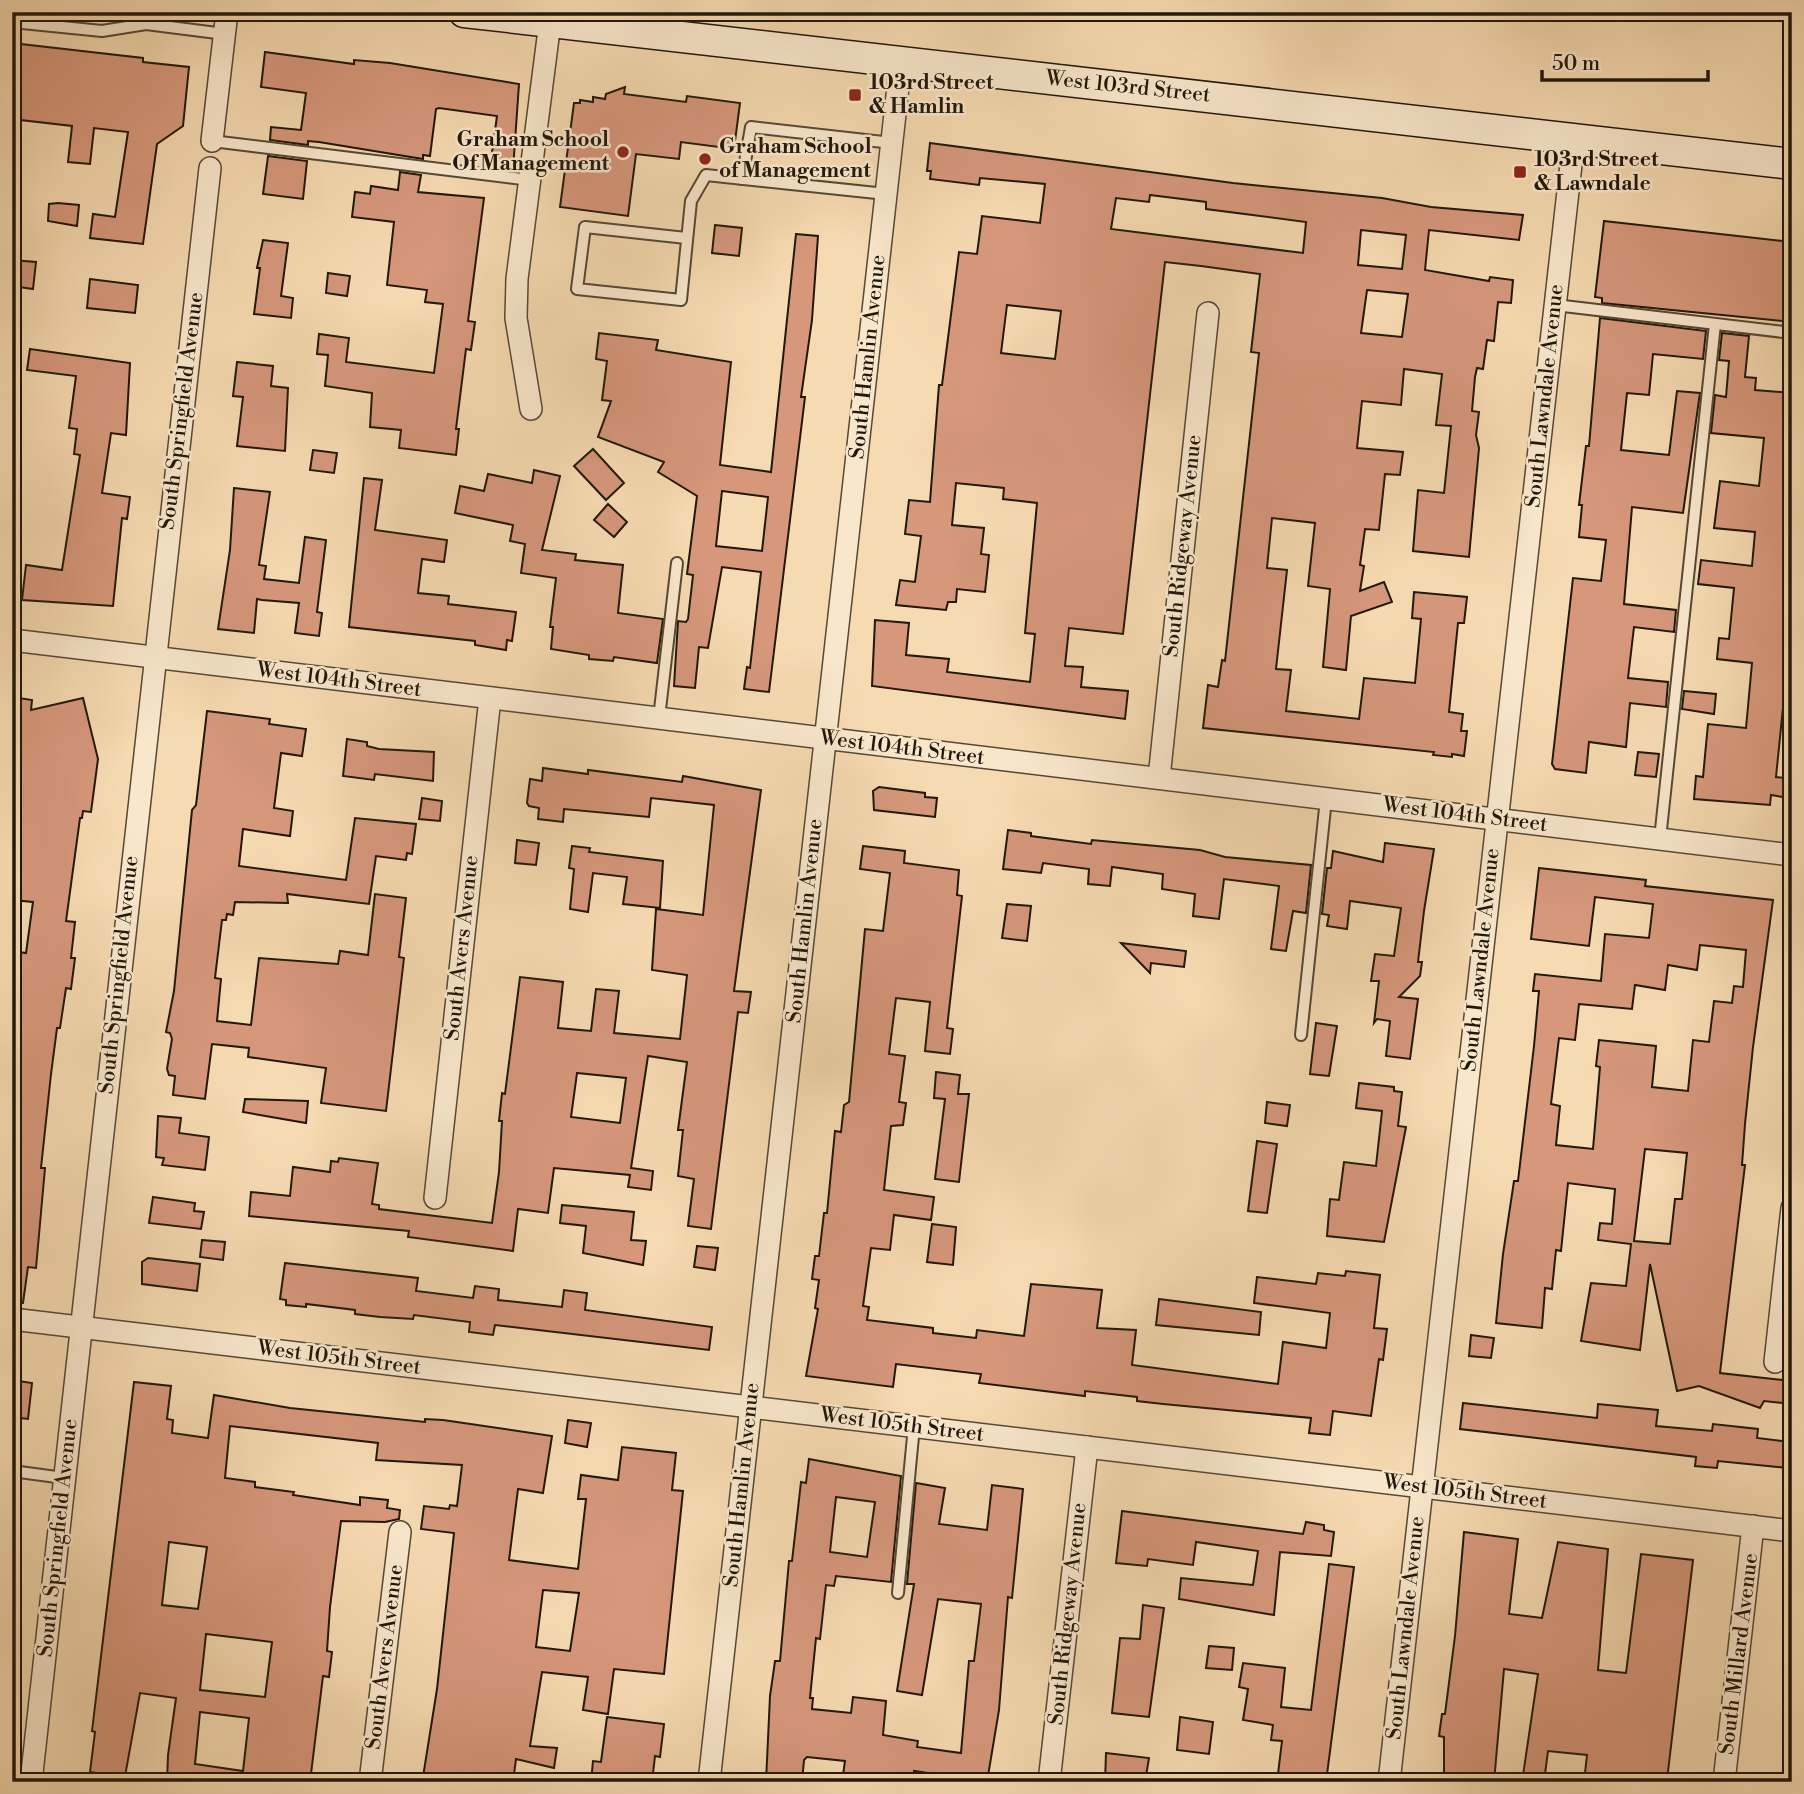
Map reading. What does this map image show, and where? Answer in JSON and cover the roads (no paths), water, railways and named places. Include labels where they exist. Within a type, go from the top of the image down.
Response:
[{"type":"main road","name":"West 103rd Street","points":[[464,12],[1792,164]]},
{"type":"street","points":[[212,141],[227,12]]},
{"type":"street","points":[[531,409],[516,318],[517,279],[550,22]]},
{"type":"street","name":"South Hamlin Avenue","points":[[709,1782],[901,60]]},
{"type":"street","name":"South Lawndale Avenue","points":[[1389,1782],[1574,138]]},
{"type":"street","name":"South Springfield Avenue","points":[[31,1782],[153,657],[210,168]]},
{"type":"street","name":"South Ridgeway Avenue","points":[[1158,778],[1208,313]]},
{"type":"street","name":"West 104th Street","points":[[12,640],[1792,855]]},
{"type":"street","name":"South Avers Avenue","points":[[435,1198],[490,698]]},
{"type":"street","points":[[1775,1362],[1792,1208]]},
{"type":"street","name":"West 105th Street","points":[[12,1318],[1792,1531]]},
{"type":"street","name":"South Ridgeway Avenue","points":[[1049,1782],[1087,1447]]},
{"type":"street","name":"South Millard Avenue","points":[[1724,1782],[1753,1526]]},
{"type":"street","name":"South Avers Avenue","points":[[370,1782],[400,1532]]},
{"type":"lane","points":[[12,22],[102,31],[146,24],[225,34]]},
{"type":"lane","points":[[742,179],[751,127],[892,143]]},
{"type":"lane","points":[[212,141],[530,180]]},
{"type":"lane","points":[[687,238],[585,227],[577,289],[681,300],[691,201],[706,175],[886,194]]},
{"type":"lane","points":[[1555,305],[1792,333]]},
{"type":"lane","points":[[1660,839],[1715,324]]},
{"type":"lane","points":[[659,718],[677,563]]},
{"type":"lane","points":[[1301,1035],[1326,799]]},
{"type":"lane","points":[[898,1593],[914,1426]]},
{"type":"lane","points":[[12,1471],[64,1478]]},
{"type":"place","name":"103rd Street & Hamlin","points":[[855,95]]},
{"type":"place","name":"Graham School Of Management","points":[[623,152]]},
{"type":"place","name":"Graham School of Management","points":[[705,159]]},
{"type":"place","name":"103rd Street & Lawndale","points":[[1520,172]]}]
